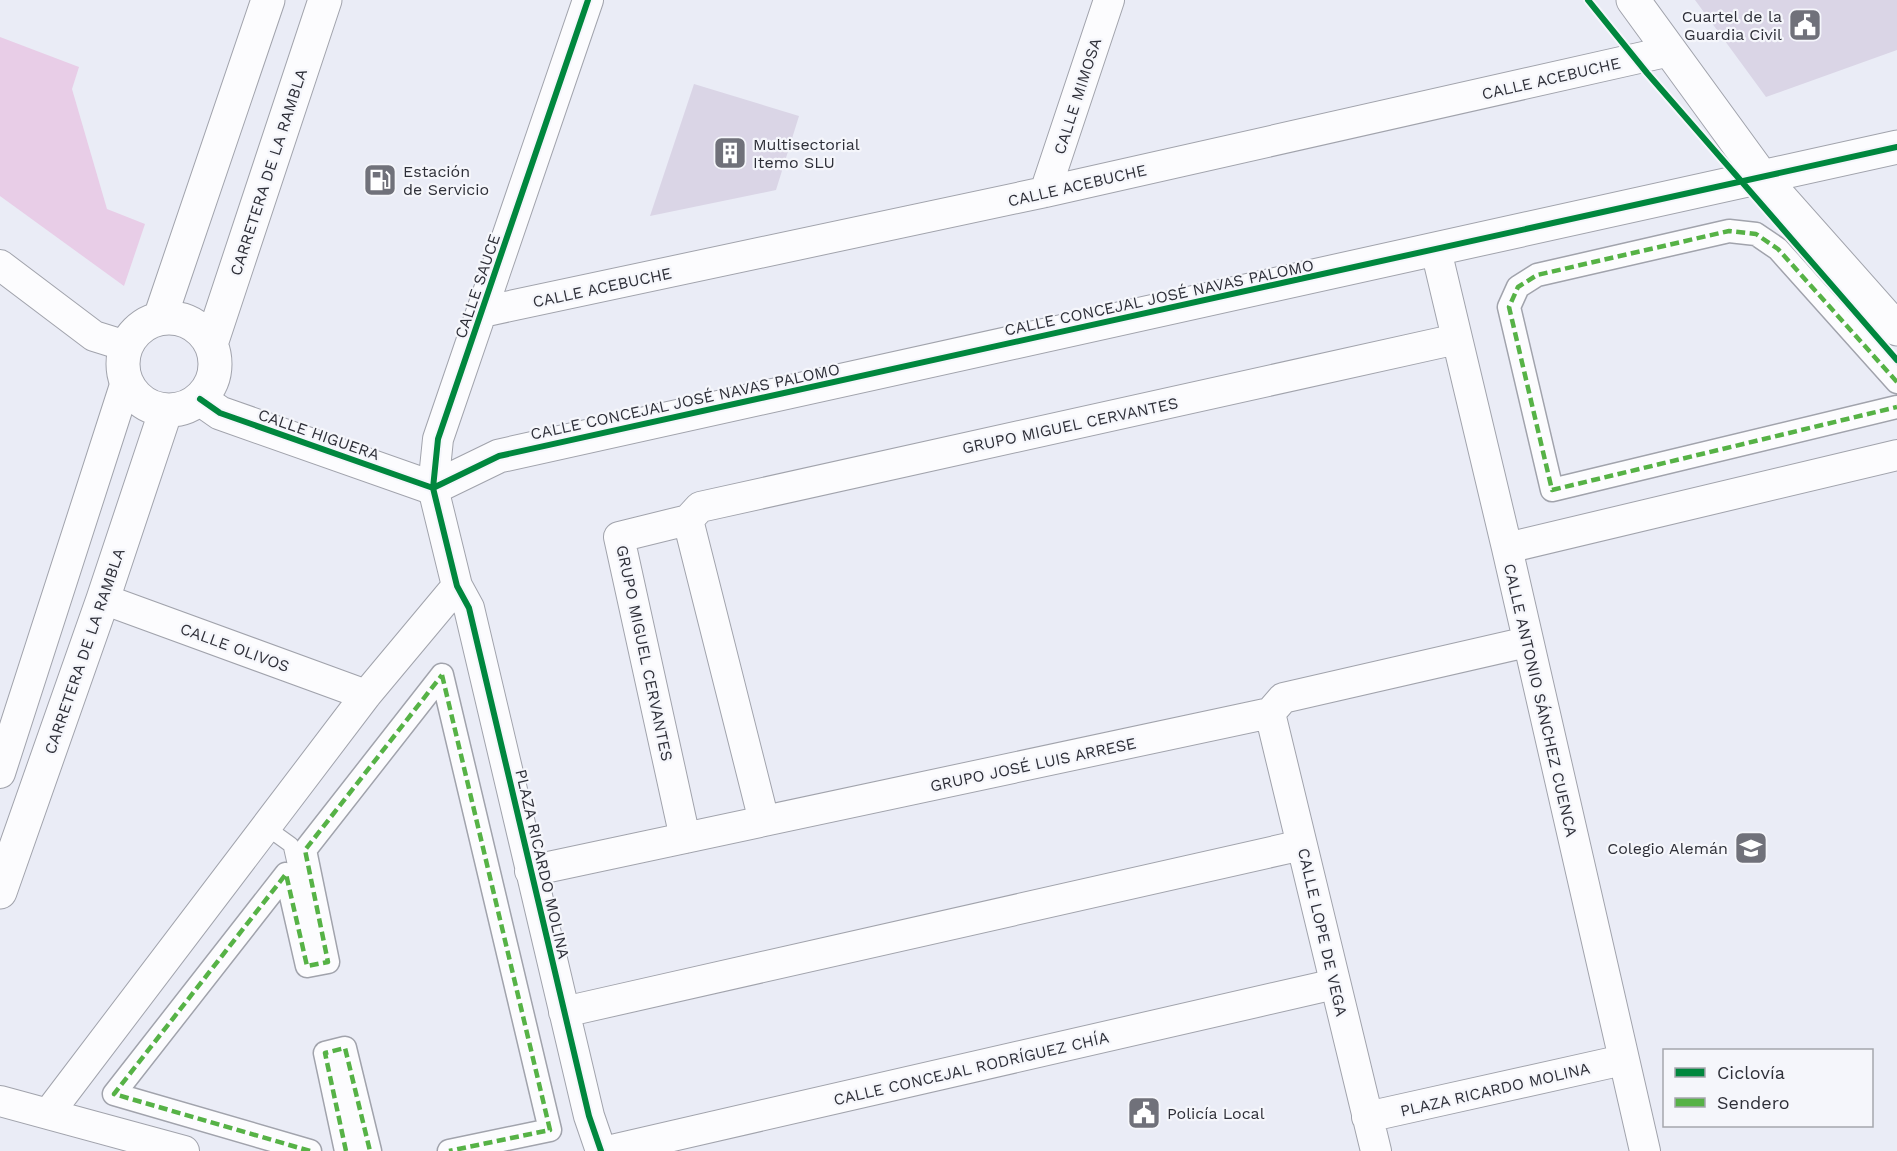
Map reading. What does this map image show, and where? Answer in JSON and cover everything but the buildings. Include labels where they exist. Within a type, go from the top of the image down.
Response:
[{"type":"street","points":[[160,318],[268,0]]},
{"type":"street","name":"CARRETERA DE LA RAMBLA","points":[[212,344],[325,0]]},
{"type":"street","name":"CALLE SAUCE","points":[[457,586],[433,488],[438,439],[588,0]]},
{"type":"street","name":"CALLE MIMOSA","points":[[1045,192],[1109,0]]},
{"type":"street","points":[[1633,0],[1762,177],[1897,329]]},
{"type":"street","name":"CALLE ACEBUCHE","points":[[482,312],[1045,192],[1670,51]]},
{"type":"street","name":"CALLE CONCEJAL JOSÉ NAVAS PALOMO","points":[[433,488],[499,456],[1897,147]]},
{"type":"street","points":[[1897,382],[1778,249],[1756,234],[1729,231],[1537,275],[1518,287],[1509,307],[1552,490],[1897,407]]},
{"type":"street","name":"CALLE ANTONIO SÁNCHEZ CUENCA","points":[[1436,250],[1507,548],[1645,1151]]},
{"type":"street","points":[[0,265],[94,336],[126,346]]},
{"type":"street","points":[[160,318],[176,318],[190,322],[203,332],[212,344],[216,359],[215,374],[209,388],[200,399],[187,407],[173,411],[145,404],[134,395],[126,382],[123,358],[126,346],[140,328],[160,318]]},
{"type":"street","name":"GRUPO MIGUEL CERVANTES","points":[[685,838],[619,537],[688,520],[700,507],[1457,339]]},
{"type":"street","points":[[0,773],[8,724],[126,382]]},
{"type":"street","name":"CALLE HIGUERA","points":[[200,399],[220,413],[433,488]]},
{"type":"street","name":"CARRETERA DE LA RAMBLA","points":[[0,892],[103,599],[166,410]]},
{"type":"street","points":[[1507,548],[1897,455]]},
{"type":"street","points":[[688,520],[764,821]]},
{"type":"street","points":[[48,1114],[366,695],[457,586]]},
{"type":"street","name":"PLAZA RICARDO MOLINA","points":[[457,586],[469,608],[589,1116],[601,1151]]},
{"type":"street","name":"CALLE OLIVOS","points":[[103,599],[366,695]]},
{"type":"street","name":"GRUPO JOSÉ LUIS ARRESE","points":[[530,871],[1270,714],[1283,698],[1527,642]]},
{"type":"street","points":[[310,1151],[114,1094],[286,874],[307,966],[328,962],[305,850],[442,675],[550,1130],[449,1151]]},
{"type":"street","name":"CALLE LOPE DE VEGA","points":[[1270,714],[1376,1151]]},
{"type":"street","points":[[564,1012],[1302,845]]},
{"type":"street","name":"CALLE CONCEJAL RODRÍGUEZ CHÍA","points":[[607,1151],[1335,984]]},
{"type":"street","points":[[346,1151],[325,1053],[345,1048],[370,1151]]},
{"type":"street","name":"PLAZA RICARDO MOLINA","points":[[1367,1117],[1623,1060]]},
{"type":"street","points":[[0,1101],[184,1151]]},
{"type":"lane","points":[[266,827],[291,845],[317,958]]},
{"type":"lane","points":[[338,1057],[358,1151]]},
{"type":"shaded area","points":[[0,37],[79,67],[72,89],[107,209],[145,224],[124,286],[0,196]]},
{"type":"marked path","points":[[1897,382],[1778,249],[1756,234],[1729,231],[1537,275],[1518,287],[1509,307],[1552,490],[1897,407]]},
{"type":"marked path","points":[[442,675],[550,1130],[449,1151]]},
{"type":"marked path","points":[[310,1151],[114,1094],[286,874],[307,966],[328,962],[305,850],[442,675]]},
{"type":"marked path","points":[[346,1151],[325,1053],[345,1048],[370,1151]]},
{"type":"cycle path","points":[[588,0],[438,439],[433,488],[457,586],[469,608],[589,1116],[601,1151]]},
{"type":"cycle path","points":[[1588,0],[1647,73],[1897,360]]},
{"type":"cycle path","points":[[200,399],[220,413],[433,488],[499,456],[1897,147]]},
{"type":"place","name":"Cuartel de la Guardia Civil","points":[[1805,25]]},
{"type":"place","name":"Multisectorial Itemo SLU","points":[[730,153]]},
{"type":"place","name":"Estación de Servicio","points":[[380,180]]},
{"type":"place","name":"Colegio Alemán","points":[[1751,848]]},
{"type":"place","name":"Policía Local","points":[[1144,1113]]}]
